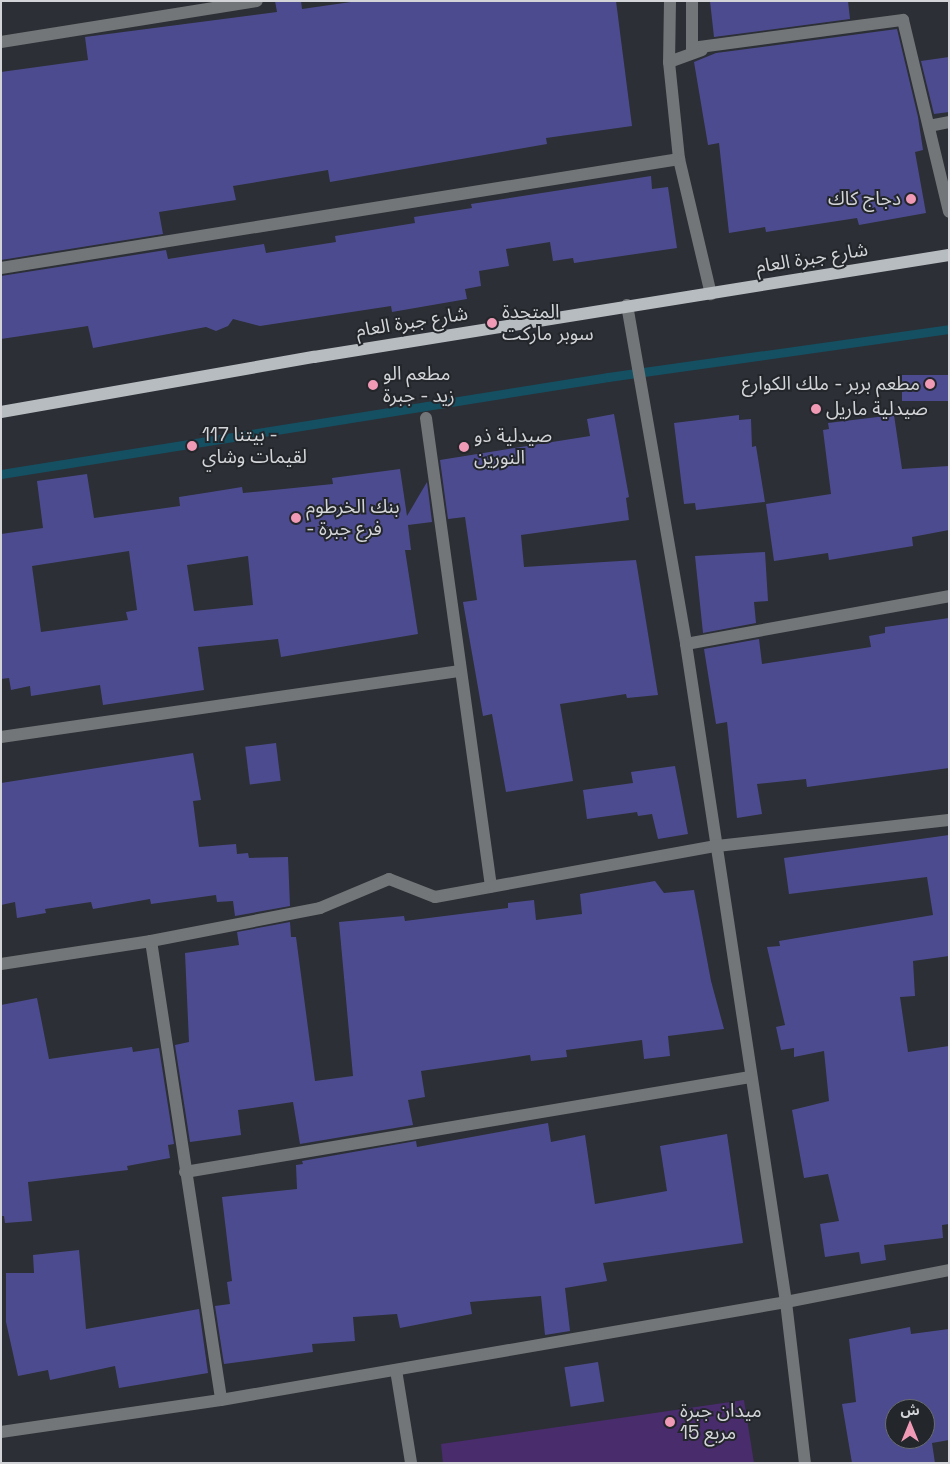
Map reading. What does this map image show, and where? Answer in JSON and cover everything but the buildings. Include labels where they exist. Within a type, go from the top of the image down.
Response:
[{"type":"main road","name":"شارع جبرة العام","points":[[1,412],[627,305],[711,294],[949,255]]},
{"type":"street","points":[[1,42],[257,1]]},
{"type":"street","points":[[670,1],[669,62],[679,159],[711,294]]},
{"type":"street","points":[[692,1],[692,48],[902,20]]},
{"type":"street","points":[[669,62],[692,51],[902,20]]},
{"type":"street","points":[[902,20],[949,212]]},
{"type":"street","points":[[929,126],[949,122]]},
{"type":"street","points":[[1,268],[679,159]]},
{"type":"street","points":[[627,305],[686,644],[750,1077],[786,1302],[805,1463]]},
{"type":"street","points":[[426,418],[491,887]]},
{"type":"street","points":[[686,644],[949,596]]},
{"type":"street","points":[[1,737],[460,671]]},
{"type":"street","points":[[1,964],[151,941],[320,908],[390,879],[435,897],[717,846],[949,820]]},
{"type":"street","points":[[151,941],[221,1400]]},
{"type":"street","points":[[185,1172],[750,1077]]},
{"type":"street","points":[[1,1432],[221,1400],[786,1302],[949,1270]]},
{"type":"street","points":[[396,1370],[411,1463]]},
{"type":"shaded area","name":"ميدان جبرة مربع 15","points":[[744,1400],[754,1463],[443,1463],[441,1444]]},
{"type":"waterway","points":[[1,474],[608,377],[949,329]]},
{"type":"place","name":"دجاج كاك","points":[[911,199]]},
{"type":"place","name":"المتحدة سوبر ماركت","points":[[492,323]]},
{"type":"place","name":"مطعم بربر - ملك الكوارع","points":[[930,384]]},
{"type":"place","name":"مطعم الو زيد - جبرة","points":[[373,385]]},
{"type":"place","name":"صيدلية ماريل","points":[[816,409]]},
{"type":"place","name":"بيتنا 117 - لقيمات وشاي","points":[[192,446]]},
{"type":"place","name":"صيدلية ذو النورين","points":[[464,447]]},
{"type":"place","name":"بنك الخرطوم - فرع جبرة","points":[[296,518]]},
{"type":"place","name":"ميدان جبرة مربع 15","points":[[670,1422]]}]
